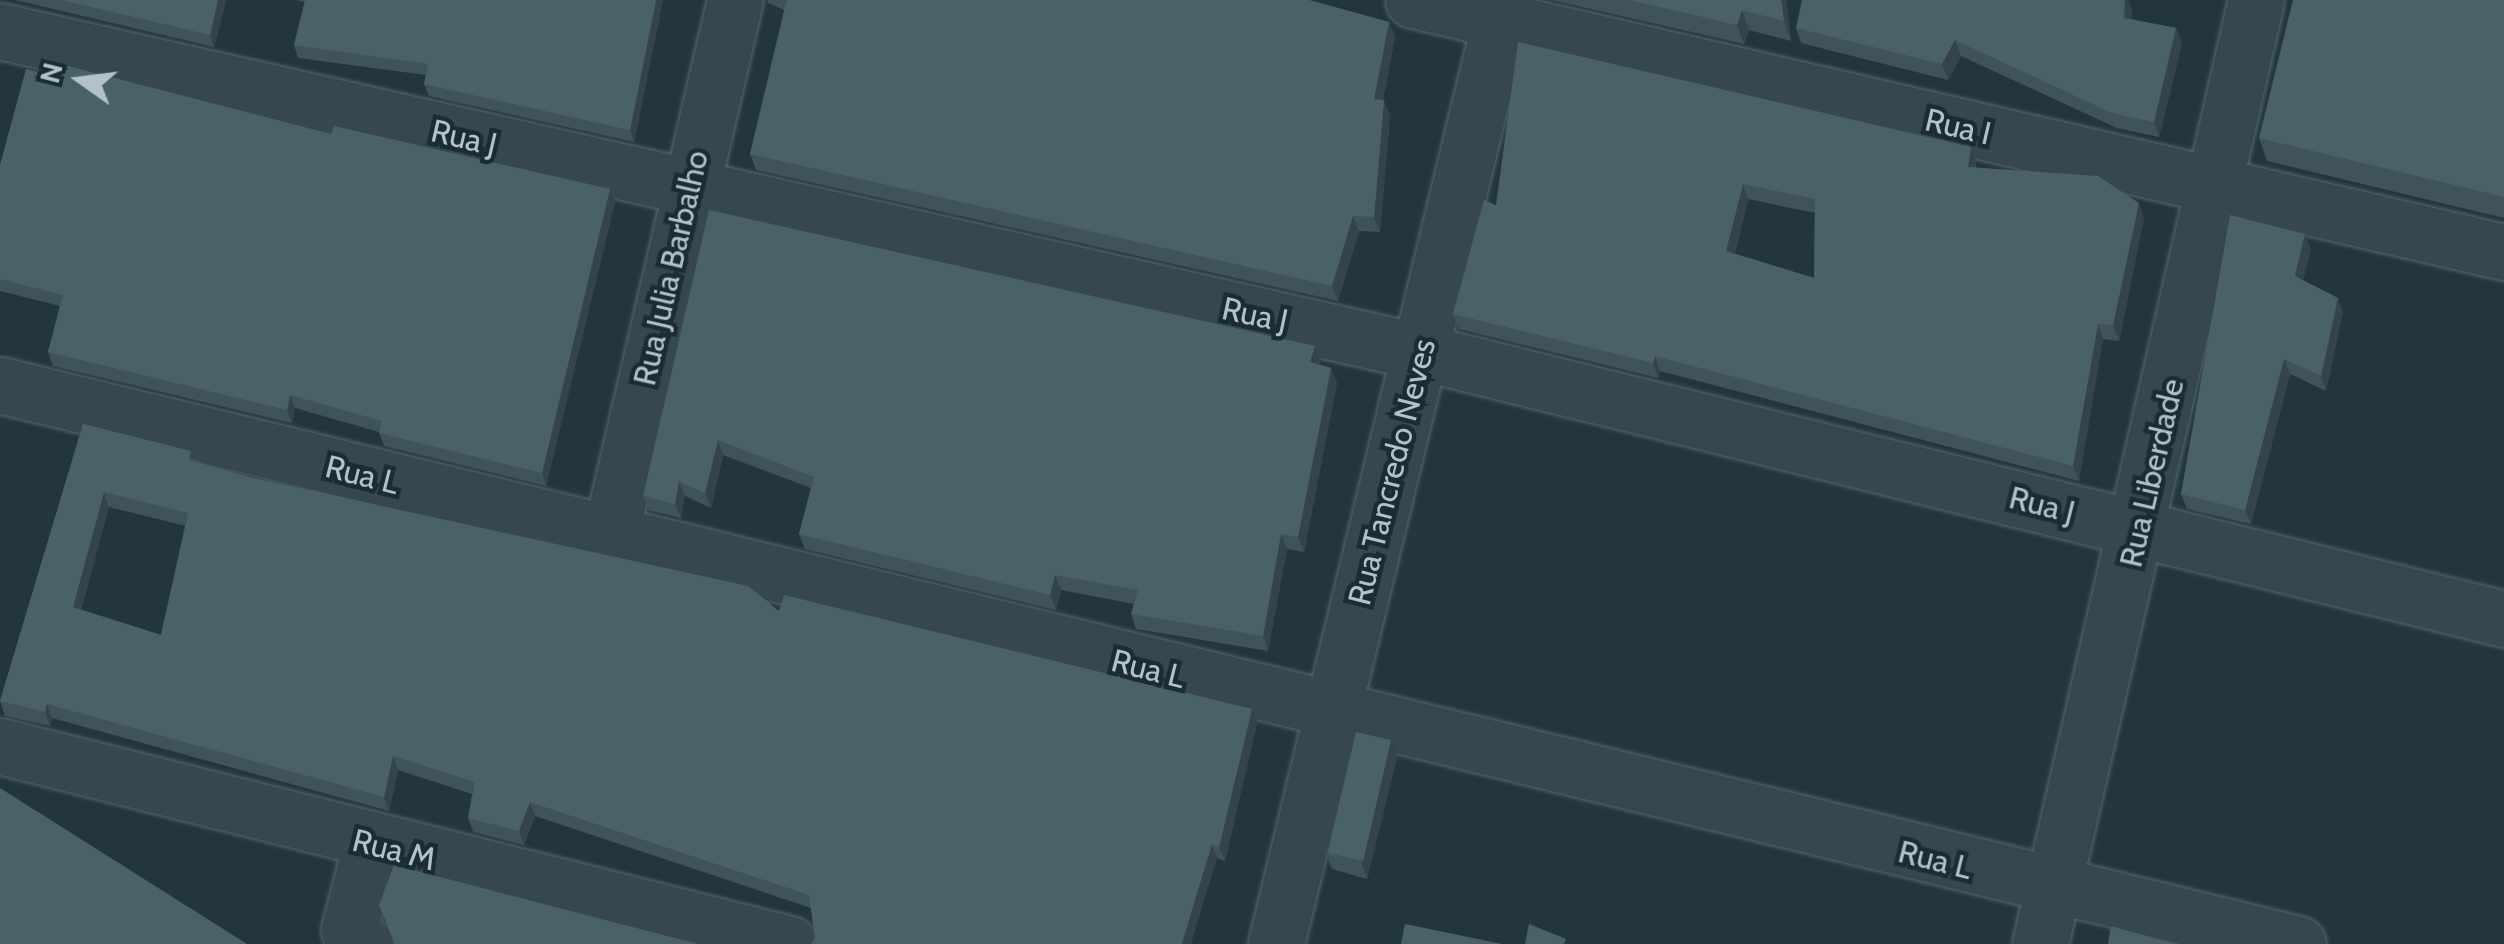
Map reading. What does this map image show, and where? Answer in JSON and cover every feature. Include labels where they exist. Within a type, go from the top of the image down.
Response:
[{"type":"street","name":"Rua Julia Barbalho","points":[[610,536],[734,0]]},
{"type":"street","name":"Rua I","points":[[1412,0],[1503,11],[2216,186],[2504,252]]},
{"type":"street","name":"Rua Liberdade","points":[[2040,944],[2141,529],[2256,0]]},
{"type":"street","name":"Rua Tancredo Neves","points":[[1276,944],[1503,11]]},
{"type":"street","name":"Rua J","points":[[0,32],[688,190],[1422,352],[2504,619]]},
{"type":"street","name":"Rua L","points":[[0,385],[1332,714],[2298,944]]},
{"type":"street","name":"Rua M","points":[[0,746],[371,845],[790,944]]},
{"type":"street","points":[[365,944],[349,930],[371,845]]},
{"type":"building","points":[[62,0],[218,0],[210,35]]},
{"type":"building","points":[[305,0],[656,0],[630,130],[424,84],[428,64],[294,45]]},
{"type":"building","points":[[787,0],[1309,0],[1389,22],[1374,99],[1384,100],[1374,217],[1353,216],[1332,286],[750,154]]},
{"type":"building","points":[[1630,0],[1781,0],[1784,21],[1742,10],[1737,25]]},
{"type":"building","points":[[1802,0],[2125,0],[2124,18],[2176,28],[2154,122],[2112,113],[1955,40],[1942,64],[1796,28]]},
{"type":"building","points":[[2293,0],[2504,0],[2504,197],[2259,138]]},
{"type":"building","points":[[1518,42],[1971,147],[1968,167],[2098,176],[2139,203],[2113,325],[2098,324],[2073,466],[1655,356],[1653,363],[1453,314],[1484,200],[1496,205]],"holes":[[[1743,184],[1815,199],[1814,278],[1726,251]]]},
{"type":"building","points":[[64,65],[331,134],[334,126],[610,189],[542,473],[379,433],[382,421],[290,395],[287,410],[48,352],[63,295],[0,279],[0,165],[26,69],[61,77]]},
{"type":"building","points":[[709,210],[1315,346],[1310,362],[1331,368],[1298,537],[1281,534],[1263,636],[1131,614],[1138,590],[1055,575],[1050,595],[799,534],[814,477],[718,440],[705,493],[679,481],[675,504],[643,496]]},
{"type":"building","points":[[2230,215],[2305,234],[2295,276],[2338,298],[2321,376],[2284,359],[2245,510],[2181,494]]},
{"type":"building","points":[[83,424],[191,451],[189,460],[245,476],[748,586],[779,611],[784,595],[1252,709],[1219,847],[1212,844],[1182,944],[811,944],[815,938],[809,895],[530,802],[519,831],[468,818],[475,782],[393,756],[384,797],[47,704],[45,712],[0,701]],"holes":[[[104,492],[188,513],[161,635],[73,607]]]},
{"type":"building","points":[[1356,732],[1391,740],[1363,861],[1328,853]]},
{"type":"building","points":[[0,788],[247,944],[0,944]]},
{"type":"building","points":[[394,865],[698,944],[395,944],[379,905]]},
{"type":"building","points":[[1405,924],[1502,944],[1401,944]]},
{"type":"building","points":[[1529,924],[1566,939],[1564,944],[1525,944]]},
{"type":"building","points":[[2111,926],[2174,944],[2108,944]]}]
